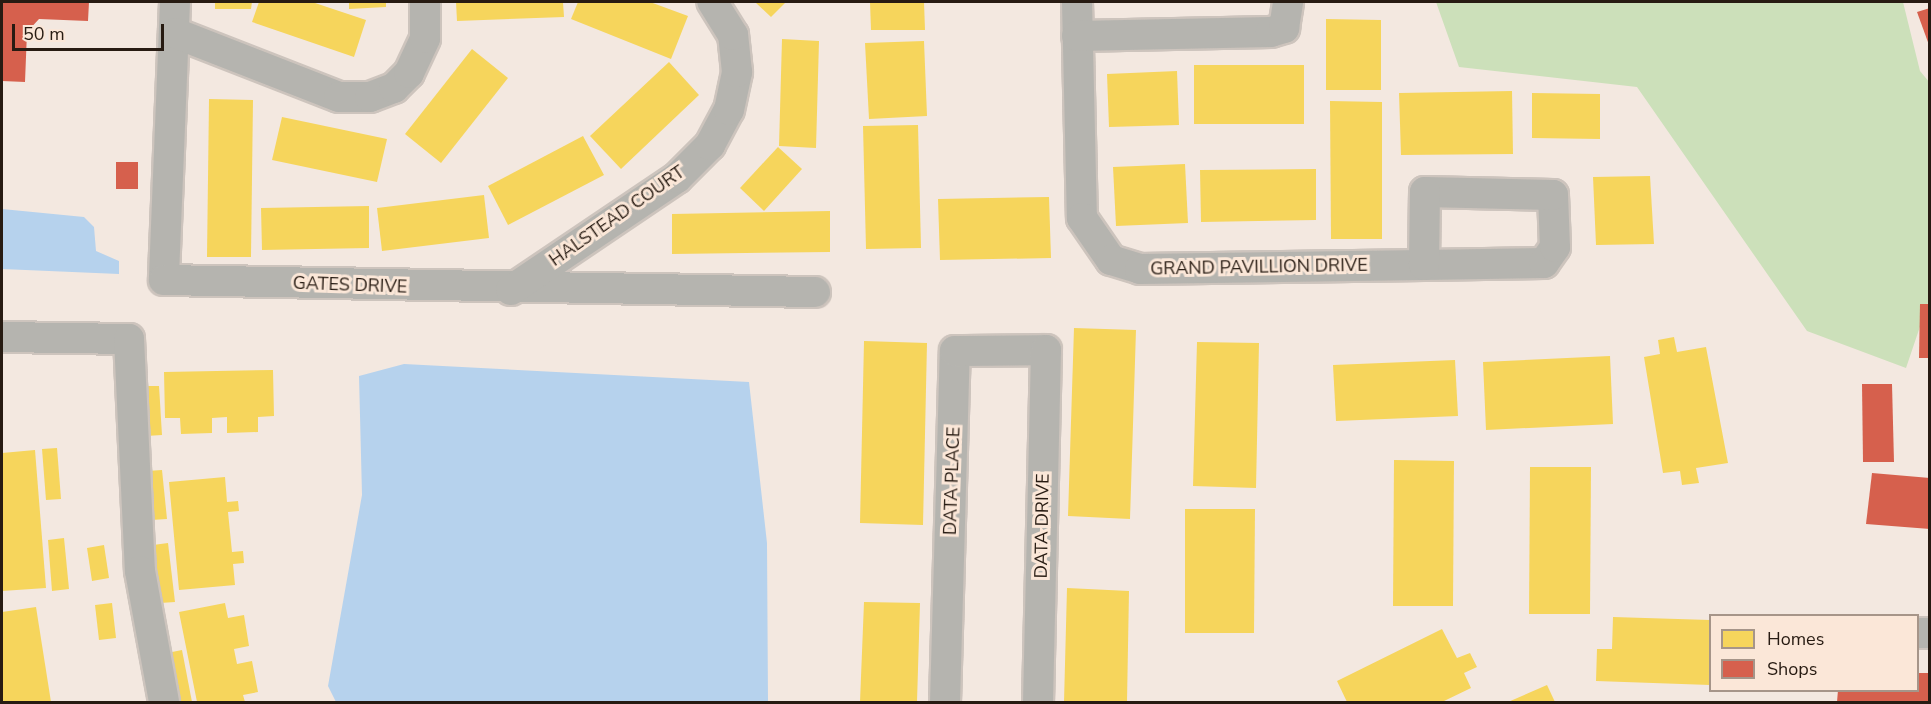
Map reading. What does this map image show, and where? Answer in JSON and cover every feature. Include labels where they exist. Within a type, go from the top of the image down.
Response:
[{"type":"street","name":"GATES DRIVE","points":[[175,2],[164,280],[512,290],[815,292]]},
{"type":"street","points":[[175,33],[339,97],[370,97],[394,88],[410,73],[425,38],[424,2]]},
{"type":"street","name":"HALSTEAD COURT","points":[[512,290],[677,178],[710,145],[729,110],[737,72],[733,35],[712,2]]},
{"type":"street","name":"GRAND PAVILLION DRIVE","points":[[1077,2],[1082,218],[1111,260],[1140,269],[1425,265],[1544,263],[1555,247],[1553,195],[1425,192],[1425,265]]},
{"type":"street","points":[[1077,36],[1271,32],[1284,28],[1288,2]]},
{"type":"street","points":[[2,337],[129,339],[140,571],[164,702]]},
{"type":"street","name":"DATA PLACE","points":[[945,702],[956,351],[1046,350]]},
{"type":"street","name":"DATA DRIVE","points":[[1038,702],[1046,350]]},
{"type":"green space","points":[[1436,2],[1903,2],[1920,71],[1930,83],[1929,300],[1906,368],[1807,331],[1637,87],[1459,67]]},
{"type":"water","points":[[2,209],[84,217],[94,227],[96,251],[119,261],[119,274],[2,269]]},
{"type":"water","points":[[404,364],[749,382],[767,543],[768,702],[336,702],[328,686],[362,495],[359,376]]},
{"type":"building: Homes","points":[[215,2],[252,2],[251,9],[215,9]]},
{"type":"building: Homes","points":[[259,2],[312,2],[366,20],[354,57],[252,22]]},
{"type":"building: Homes","points":[[349,2],[386,2],[386,7],[349,9]]},
{"type":"building: Homes","points":[[456,2],[563,2],[564,17],[457,21]]},
{"type":"building: Homes","points":[[578,2],[650,2],[688,16],[671,59],[571,19]]},
{"type":"building: Homes","points":[[755,2],[786,2],[771,17]]},
{"type":"building: Homes","points":[[870,2],[924,2],[925,30],[871,30]]},
{"type":"building: Homes","points":[[1326,19],[1381,20],[1381,90],[1326,90]]},
{"type":"building: Homes","points":[[782,39],[819,41],[816,148],[779,146]]},
{"type":"building: Homes","points":[[924,41],[927,116],[869,119],[865,43]]},
{"type":"building: Homes","points":[[472,49],[508,78],[441,163],[405,134]]},
{"type":"building: Homes","points":[[669,62],[699,95],[621,169],[590,136]]},
{"type":"building: Homes","points":[[1194,65],[1304,65],[1304,124],[1194,124]]},
{"type":"building: Homes","points":[[1177,71],[1179,125],[1109,127],[1107,74]]},
{"type":"building: Homes","points":[[1512,91],[1513,154],[1401,155],[1399,93]]},
{"type":"building: Homes","points":[[1532,93],[1600,94],[1600,139],[1532,138]]},
{"type":"building: Homes","points":[[209,99],[253,100],[251,257],[207,257]]},
{"type":"building: Homes","points":[[1330,101],[1382,102],[1382,239],[1331,239]]},
{"type":"building: Homes","points":[[282,117],[387,139],[377,182],[272,160]]},
{"type":"building: Homes","points":[[918,125],[921,248],[866,249],[863,126]]},
{"type":"building: Homes","points":[[583,136],[604,175],[508,225],[488,186]]},
{"type":"building: Homes","points":[[778,147],[802,169],[764,211],[740,188]]},
{"type":"building: Homes","points":[[1185,164],[1188,223],[1116,226],[1113,167]]},
{"type":"building: Homes","points":[[1316,169],[1316,220],[1201,222],[1200,170]]},
{"type":"building: Homes","points":[[1650,176],[1654,244],[1596,245],[1593,177]]},
{"type":"building: Homes","points":[[484,195],[489,238],[382,251],[377,208]]},
{"type":"building: Homes","points":[[1049,197],[1051,258],[940,260],[938,199]]},
{"type":"building: Homes","points":[[369,206],[369,248],[262,250],[261,208]]},
{"type":"building: Homes","points":[[830,211],[830,252],[672,254],[672,214]]},
{"type":"building: Homes","points":[[1074,328],[1136,330],[1130,519],[1068,516]]},
{"type":"building: Homes","points":[[1674,337],[1677,352],[1706,347],[1728,463],[1696,468],[1699,483],[1682,485],[1680,471],[1663,473],[1644,357],[1660,354],[1658,340]]},
{"type":"building: Homes","points":[[864,341],[927,343],[923,525],[860,523]]},
{"type":"building: Homes","points":[[1197,342],[1259,343],[1256,488],[1193,486]]},
{"type":"building: Homes","points":[[1610,356],[1613,424],[1486,430],[1483,362]]},
{"type":"building: Homes","points":[[1455,360],[1458,416],[1336,421],[1333,365]]},
{"type":"building: Homes","points":[[273,370],[274,416],[258,417],[258,432],[227,433],[227,417],[212,418],[212,433],[181,434],[180,418],[165,418],[164,372]]},
{"type":"building: Homes","points":[[143,386],[159,386],[162,435],[146,436]]},
{"type":"building: Homes","points":[[57,448],[61,499],[46,500],[42,449]]},
{"type":"building: Homes","points":[[35,450],[46,588],[2,591],[2,453]]},
{"type":"building: Homes","points":[[1394,460],[1454,461],[1453,606],[1393,606]]},
{"type":"building: Homes","points":[[1530,467],[1591,467],[1590,614],[1529,614]]},
{"type":"building: Homes","points":[[162,470],[167,519],[151,520],[147,471]]},
{"type":"building: Homes","points":[[225,477],[227,502],[238,501],[239,511],[228,512],[232,552],[243,551],[244,563],[233,564],[235,585],[179,590],[169,482]]},
{"type":"building: Homes","points":[[1185,509],[1255,509],[1254,633],[1185,633]]},
{"type":"building: Homes","points":[[64,538],[69,589],[52,591],[48,540]]},
{"type":"building: Homes","points":[[168,543],[175,602],[160,603],[153,545]]},
{"type":"building: Homes","points":[[104,545],[109,578],[92,581],[87,548]]},
{"type":"building: Homes","points":[[1067,588],[1129,591],[1127,702],[1064,702]]},
{"type":"building: Homes","points":[[864,602],[920,603],[917,702],[860,702]]},
{"type":"building: Homes","points":[[112,603],[116,638],[99,640],[95,605]]},
{"type":"building: Homes","points":[[225,603],[228,618],[244,615],[249,646],[234,649],[237,664],[252,661],[258,692],[243,695],[245,702],[197,702],[179,612]]},
{"type":"building: Homes","points":[[36,607],[51,702],[2,702],[2,612]]},
{"type":"building: Homes","points":[[1613,617],[1709,620],[1709,685],[1596,681],[1597,649],[1612,649]]},
{"type":"building: Homes","points":[[1442,629],[1457,658],[1470,653],[1477,667],[1464,673],[1471,688],[1442,702],[1347,702],[1337,681]]},
{"type":"building: Homes","points":[[182,650],[192,702],[176,702],[167,653]]},
{"type":"building: Homes","points":[[1547,685],[1555,702],[1508,702]]},
{"type":"building: Shops","points":[[2,2],[89,2],[88,21],[39,19],[27,32],[25,82],[2,81]]},
{"type":"building: Shops","points":[[1930,8],[1930,45],[1929,45],[1917,12]]},
{"type":"building: Shops","points":[[116,162],[138,162],[138,189],[116,189]]},
{"type":"building: Shops","points":[[1920,304],[1930,304],[1930,358],[1919,358]]},
{"type":"building: Shops","points":[[1862,384],[1892,384],[1894,462],[1863,462]]},
{"type":"building: Shops","points":[[1872,473],[1930,478],[1930,529],[1866,524]]},
{"type":"building: Shops","points":[[1919,673],[1930,673],[1930,702],[1837,702],[1838,692],[1919,692]]}]
